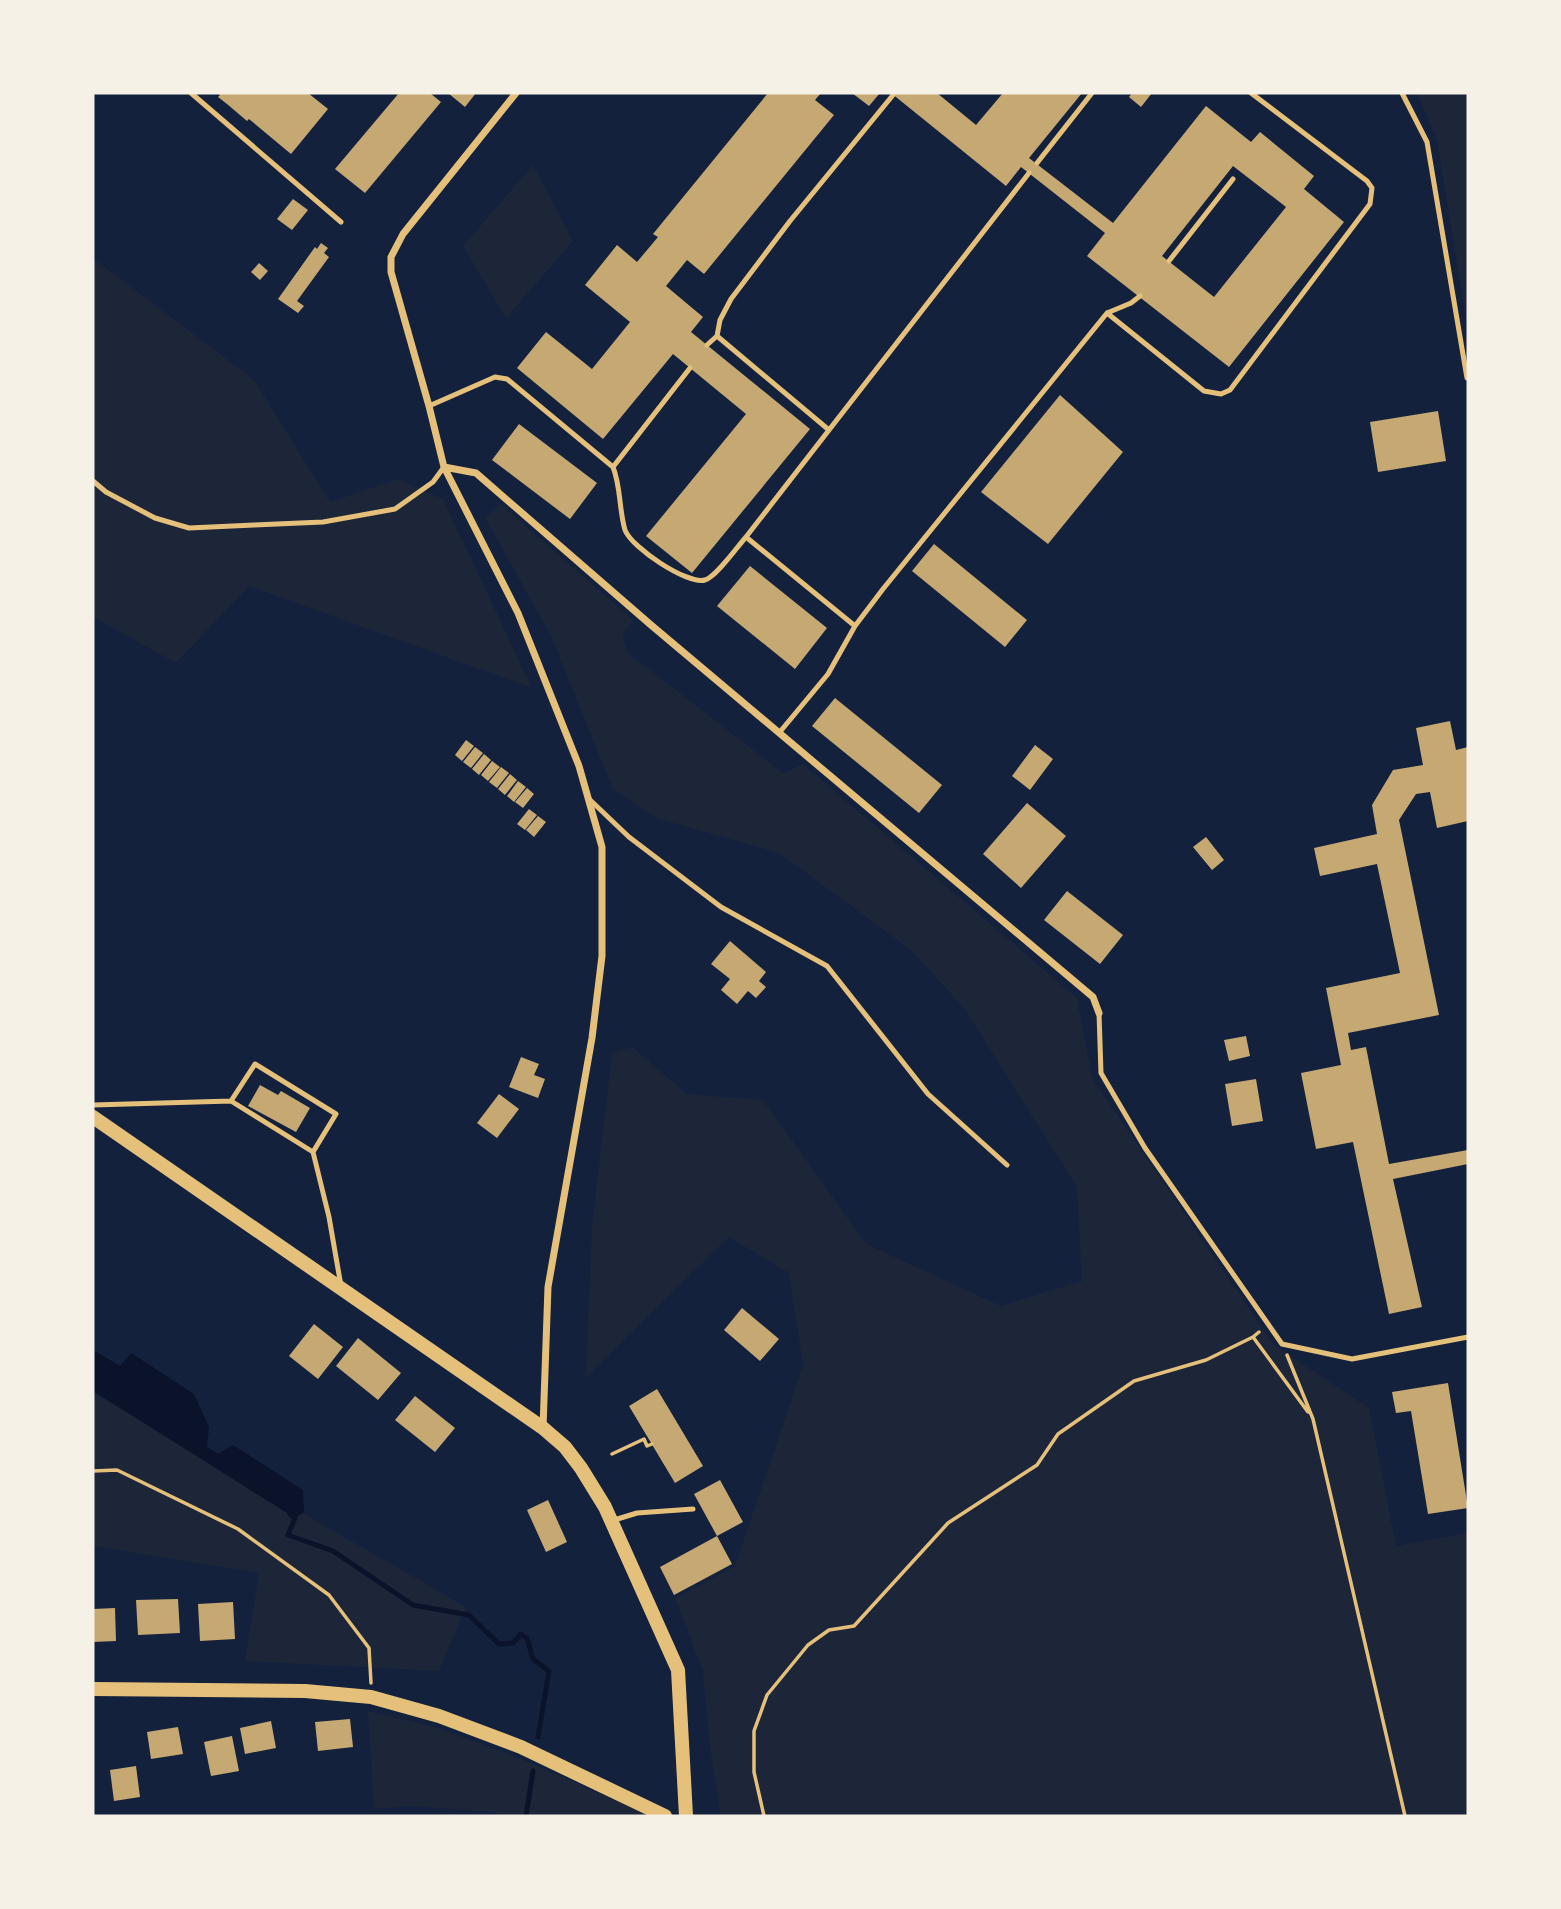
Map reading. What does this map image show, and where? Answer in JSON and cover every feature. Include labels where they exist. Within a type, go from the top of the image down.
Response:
[{"type":"main road","points":[[93,1117],[543,1428],[565,1447],[581,1468],[611,1521],[678,1670],[686,1816]]},
{"type":"main road","points":[[93,1689],[305,1691],[371,1697],[439,1716],[521,1747],[665,1816]]},
{"type":"street","points":[[516,93],[403,233],[391,257],[391,272],[444,467],[518,613],[579,766],[602,847],[602,956],[592,1038],[548,1287],[543,1428]]},
{"type":"street","points":[[444,467],[476,473],[1093,997],[1099,1013]]},
{"type":"lane","points":[[191,93],[341,222]]},
{"type":"lane","points":[[1037,163],[1092,93]]},
{"type":"lane","points":[[1107,313],[1204,391],[1221,394],[1230,390],[1370,204],[1372,188],[1367,181],[1251,93]]},
{"type":"lane","points":[[1402,93],[1427,142],[1467,378]]},
{"type":"lane","points":[[707,345],[716,336],[720,320],[731,299],[790,221],[893,95]]},
{"type":"lane","points":[[429,406],[495,377],[501,377],[613,467],[625,529],[630,540],[689,579],[699,581],[710,578],[746,537],[1029,173]]},
{"type":"lane","points":[[1169,261],[1233,179]]},
{"type":"lane","points":[[779,733],[828,674],[855,626],[1107,313],[1131,303],[1140,296]]},
{"type":"lane","points":[[716,336],[829,430]]},
{"type":"lane","points":[[613,467],[690,368]]},
{"type":"lane","points":[[93,481],[106,492],[155,518],[189,528],[268,525],[323,522],[395,509],[433,482],[444,467]]},
{"type":"lane","points":[[746,537],[855,626]]},
{"type":"lane","points":[[588,798],[629,837],[721,907],[827,966],[929,1094],[1007,1165]]},
{"type":"lane","points":[[1099,1013],[1101,1073],[1145,1148],[1282,1344],[1352,1359],[1468,1337]]},
{"type":"lane","points":[[231,1101],[255,1063],[336,1114],[313,1152]]},
{"type":"lane","points":[[93,1105],[231,1101],[313,1152],[329,1217],[341,1289]]},
{"type":"lane","points":[[611,1521],[637,1513],[693,1509]]},
{"type":"path","points":[[764,1816],[754,1772],[754,1731],[767,1695],[808,1645],[829,1630],[854,1626],[948,1523],[1037,1465],[1058,1434],[1134,1381],[1206,1360],[1254,1337],[1268,1323]]},
{"type":"path","points":[[1254,1337],[1312,1419]]},
{"type":"path","points":[[1282,1344],[1312,1419],[1405,1816]]},
{"type":"path","points":[[612,1454],[644,1439],[647,1446],[652,1444]]},
{"type":"path","points":[[93,1471],[117,1470],[238,1529],[328,1595],[369,1648],[371,1697]]},
{"type":"shaded area","points":[[1417,93],[1468,93],[1468,331],[1437,140]]},
{"type":"shaded area","points":[[533,165],[573,241],[506,318],[463,246]]},
{"type":"shaded area","points":[[93,258],[254,380],[330,502],[398,479],[443,499],[532,688],[249,586],[176,663],[93,617]]},
{"type":"shaded area","points":[[501,504],[633,620],[622,636],[628,653],[783,773],[803,764],[1077,998],[1092,1078],[1275,1346],[1369,1408],[1396,1546],[1468,1533],[1468,1816],[721,1816],[710,1748],[703,1671],[675,1598],[735,1566],[803,1365],[789,1273],[729,1237],[586,1377],[592,1226],[612,1053],[632,1047],[687,1094],[763,1100],[866,1244],[1001,1306],[1082,1281],[1077,1187],[964,1008],[911,950],[779,853],[656,818],[613,789],[551,636],[485,518]]},
{"type":"shaded area","points":[[93,1350],[120,1366],[131,1353],[194,1394],[209,1427],[207,1447],[218,1454],[233,1445],[303,1490],[304,1512],[295,1518],[93,1391]]},
{"type":"shaded area","points":[[93,1393],[466,1607],[439,1671],[245,1661],[259,1573],[93,1546]]},
{"type":"shaded area","points":[[368,1711],[435,1727],[512,1755],[642,1812],[645,1816],[501,1816],[494,1812],[409,1806],[374,1809]]},
{"type":"building","points":[[217,93],[308,93],[328,109],[291,154],[249,119],[247,121],[218,97],[220,95]]},
{"type":"building","points":[[399,93],[430,93],[441,102],[365,193],[335,169]]},
{"type":"building","points":[[448,93],[476,93],[465,107]]},
{"type":"building","points":[[768,93],[821,93],[815,100],[834,115],[704,274],[687,260],[666,286],[703,317],[691,332],[810,429],[692,573],[646,536],[746,414],[673,354],[603,439],[517,368],[546,332],[592,369],[630,322],[585,285],[617,245],[637,262],[658,237],[653,234]]},
{"type":"building","points":[[852,93],[880,93],[869,106]]},
{"type":"building","points":[[891,93],[937,93],[976,125],[1003,93],[1082,93],[1029,158],[1113,223],[1206,106],[1251,142],[1260,132],[1314,176],[1304,189],[1344,222],[1229,367],[1087,256],[1105,233],[1021,167],[1006,186]],"holes":[[[1233,166],[1286,207],[1214,297],[1162,256]]]},
{"type":"building","points":[[1132,93],[1152,93],[1141,107],[1129,97]]},
{"type":"building","points":[[293,199],[308,210],[292,230],[277,219]]},
{"type":"building","points":[[321,243],[328,248],[324,253],[329,257],[297,301],[304,306],[298,313],[278,299],[315,247],[317,249]]},
{"type":"building","points":[[259,263],[268,271],[260,280],[251,272]]},
{"type":"building","points":[[1060,395],[1123,452],[1048,544],[981,492]]},
{"type":"building","points":[[1438,411],[1446,461],[1378,472],[1370,422]]},
{"type":"building","points":[[519,424],[597,483],[570,519],[492,460]]},
{"type":"building","points":[[934,544],[1027,620],[1005,647],[912,571]]},
{"type":"building","points":[[750,566],[827,628],[795,669],[717,606]]},
{"type":"building","points":[[835,698],[942,785],[919,813],[812,726]]},
{"type":"building","points":[[1450,721],[1456,750],[1468,747],[1468,821],[1437,828],[1430,792],[1416,794],[1399,820],[1439,1015],[1348,1033],[1351,1050],[1366,1047],[1389,1164],[1468,1150],[1468,1164],[1393,1179],[1422,1307],[1389,1314],[1353,1142],[1316,1149],[1301,1073],[1341,1065],[1326,988],[1400,973],[1377,864],[1320,876],[1314,848],[1377,834],[1372,805],[1393,770],[1423,765],[1416,728]]},
{"type":"building","points":[[466,740],[474,746],[462,761],[455,755]]},
{"type":"building","points":[[1035,745],[1053,759],[1030,790],[1012,776]]},
{"type":"building","points":[[475,747],[483,753],[471,768],[463,762]]},
{"type":"building","points":[[484,754],[491,760],[479,775],[472,769]]},
{"type":"building","points":[[492,761],[500,767],[488,781],[481,775]]},
{"type":"building","points":[[501,767],[509,773],[497,788],[489,782]]},
{"type":"building","points":[[510,774],[517,780],[505,795],[498,789]]},
{"type":"building","points":[[518,781],[526,787],[514,802],[507,796]]},
{"type":"building","points":[[527,788],[534,794],[523,808],[515,802]]},
{"type":"building","points":[[1027,803],[1066,836],[1021,888],[983,854]]},
{"type":"building","points":[[529,809],[537,815],[525,830],[517,824]]},
{"type":"building","points":[[538,816],[546,822],[534,837],[526,830]]},
{"type":"building","points":[[1206,837],[1224,860],[1212,870],[1193,847]]},
{"type":"building","points":[[1067,891],[1123,935],[1100,964],[1044,920]]},
{"type":"building","points":[[730,941],[766,972],[759,981],[766,987],[756,998],[748,991],[737,1004],[721,990],[730,979],[711,964]]},
{"type":"building","points":[[1246,1036],[1250,1056],[1229,1061],[1224,1040]]},
{"type":"building","points":[[521,1057],[539,1064],[534,1075],[545,1079],[538,1098],[509,1087]]},
{"type":"building","points":[[1256,1079],[1263,1121],[1232,1126],[1225,1084]]},
{"type":"building","points":[[260,1085],[278,1095],[281,1091],[310,1108],[296,1132],[248,1106]]},
{"type":"building","points":[[499,1094],[519,1109],[497,1138],[477,1123]]},
{"type":"building","points":[[742,1308],[779,1339],[760,1361],[724,1330]]},
{"type":"building","points":[[314,1324],[343,1347],[318,1379],[289,1356]]},
{"type":"building","points":[[358,1338],[401,1373],[378,1400],[336,1366]]},
{"type":"building","points":[[1448,1383],[1468,1508],[1428,1514],[1411,1411],[1396,1413],[1392,1392]]},
{"type":"building","points":[[657,1389],[703,1466],[675,1483],[629,1406]]},
{"type":"building","points":[[415,1396],[455,1428],[435,1452],[395,1420]]},
{"type":"building","points":[[720,1480],[743,1522],[717,1536],[694,1494]]},
{"type":"building","points":[[548,1500],[567,1542],[546,1552],[527,1510]]},
{"type":"building","points":[[717,1536],[732,1564],[674,1595],[660,1567]]},
{"type":"building","points":[[178,1599],[180,1633],[138,1635],[136,1600]]},
{"type":"building","points":[[233,1602],[235,1639],[200,1641],[198,1604]]},
{"type":"building","points":[[115,1608],[116,1641],[93,1642],[93,1609]]},
{"type":"building","points":[[350,1719],[353,1747],[318,1751],[315,1722]]},
{"type":"building","points":[[271,1721],[276,1748],[245,1754],[240,1728]]},
{"type":"building","points":[[178,1727],[183,1754],[151,1759],[147,1732]]},
{"type":"building","points":[[232,1736],[239,1771],[211,1776],[204,1742]]},
{"type":"building","points":[[136,1766],[140,1797],[114,1801],[110,1770]]},
{"type":"waterway","points":[[290,1514],[295,1518],[288,1535],[333,1551],[413,1605],[469,1615],[499,1644],[513,1643],[521,1634],[527,1638],[533,1659],[549,1671],[538,1737]]},
{"type":"waterway","points":[[526,1816],[533,1771]]}]
